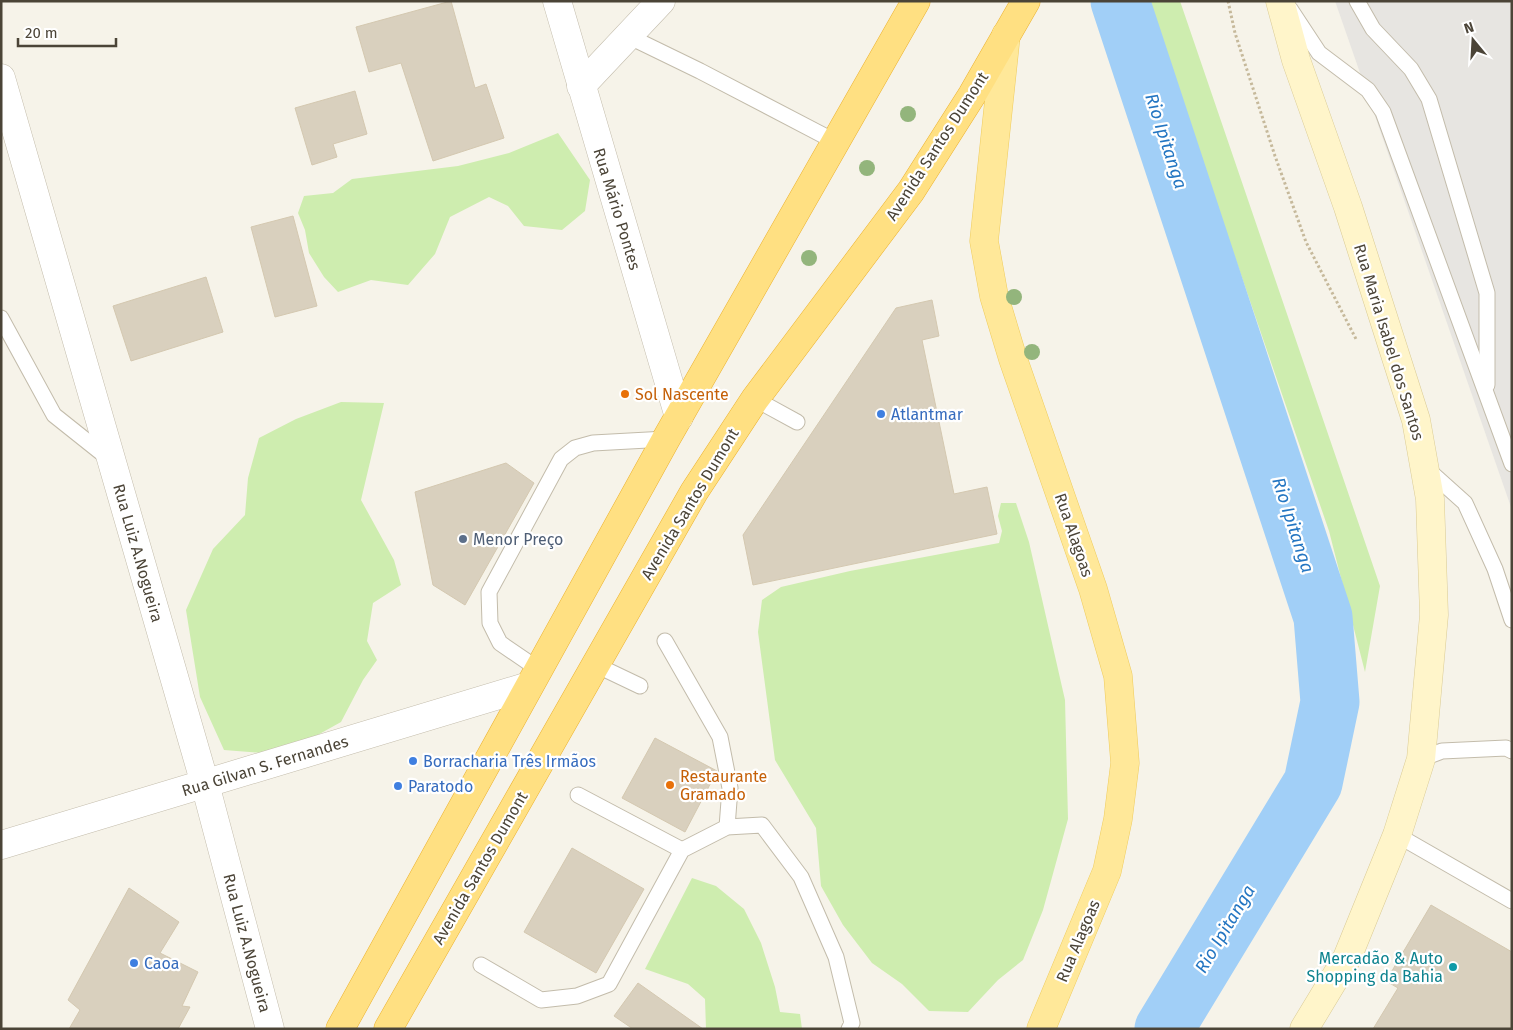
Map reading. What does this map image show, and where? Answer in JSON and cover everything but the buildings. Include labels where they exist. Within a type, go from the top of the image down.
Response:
[{"type":"highway","points":[[340,1029],[672,428],[916,1]]},
{"type":"highway","name":"Avenida Santos Dumont","points":[[388,1029],[694,492],[755,399],[911,191],[972,95],[1026,1]]},
{"type":"main road","name":"Rua Maria Isabel dos Santos","points":[[1280,1],[1296,60],[1348,207],[1416,420],[1430,499],[1434,615],[1421,759],[1397,835],[1348,958],[1304,1029]]},
{"type":"main road","name":"Rua Alagoas","points":[[1006,35],[984,241],[994,296],[1013,359],[1092,589],[1118,676],[1125,763],[1118,819],[1107,871],[1042,1029]]},
{"type":"street","name":"Rua Mário Pontes","points":[[557,1],[672,428]]},
{"type":"street","points":[[581,86],[661,1]]},
{"type":"street","name":"Rua Luiz A.Nogueira","points":[[1,78],[204,784],[270,1029]]},
{"type":"street","name":"Rua Gilvan S. Fernandes","points":[[1,845],[204,784],[533,677]]},
{"type":"lane","points":[[1285,1],[1319,54],[1368,90],[1383,112],[1512,464]]},
{"type":"lane","points":[[1357,1],[1373,29],[1410,69],[1429,99],[1487,293],[1487,396]]},
{"type":"lane","points":[[628,36],[700,71],[836,142]]},
{"type":"lane","points":[[1,318],[54,415],[111,460]]},
{"type":"lane","points":[[755,399],[797,422]]},
{"type":"lane","points":[[533,677],[500,644],[490,623],[489,592],[561,459],[575,448],[672,428]]},
{"type":"lane","points":[[1424,466],[1465,503],[1495,569],[1512,620]]},
{"type":"lane","points":[[665,641],[720,736],[730,788],[727,827]]},
{"type":"lane","points":[[596,664],[640,686]]},
{"type":"lane","points":[[1421,759],[1442,751],[1506,748],[1512,751]]},
{"type":"lane","points":[[578,795],[682,850]]},
{"type":"lane","points":[[481,965],[541,1000],[577,996],[609,984],[682,850],[727,827],[762,825],[801,877],[836,958],[854,1027]]},
{"type":"lane","points":[[1397,835],[1512,901]]},
{"type":"path","points":[[1228,1],[1235,34],[1306,242],[1360,347]]},
{"type":"green space","points":[[1147,1],[1180,1],[1380,586],[1365,672],[1329,531]]},
{"type":"green space","points":[[558,133],[590,180],[585,211],[562,230],[524,226],[508,206],[489,197],[450,217],[435,254],[408,285],[371,280],[338,292],[324,277],[309,253],[305,230],[298,213],[304,196],[333,193],[352,179],[458,166],[509,153]]},
{"type":"green space","points":[[341,402],[384,403],[361,500],[394,560],[401,585],[373,603],[367,641],[377,660],[363,680],[341,722],[314,737],[262,753],[224,750],[200,697],[186,610],[213,549],[245,515],[248,478],[259,438],[296,419]]},
{"type":"green space","points":[[1001,503],[1016,503],[1029,542],[1065,700],[1068,819],[1043,910],[1023,960],[998,980],[968,1012],[929,1011],[902,984],[872,963],[843,925],[821,886],[816,828],[775,760],[758,632],[762,600],[781,587],[850,571],[999,543],[1002,531],[998,516]]},
{"type":"green space","points":[[692,878],[716,886],[744,909],[761,943],[775,987],[780,1012],[800,1014],[802,1029],[706,1029],[705,999],[688,984],[645,969]]},
{"type":"shaded area","points":[[1335,1],[1512,1],[1512,510]]},
{"type":"waterway","name":"Rio Ipitanga","points":[[1120,1],[1323,617],[1330,702],[1313,783],[1164,1029]]},
{"type":"place","name":"Sol Nascente","points":[[625,394]]},
{"type":"place","name":"Atlantmar","points":[[881,414]]},
{"type":"place","name":"Menor Preço","points":[[463,539]]},
{"type":"place","name":"Borracharia Três Irmãos","points":[[413,761]]},
{"type":"place","name":"Restaurante Gramado","points":[[670,785]]},
{"type":"place","name":"Paratodo","points":[[398,786]]},
{"type":"place","name":"Caoa","points":[[134,963]]},
{"type":"place","name":"Mercadão & Auto Shopping da Bahia","points":[[1453,967]]}]
